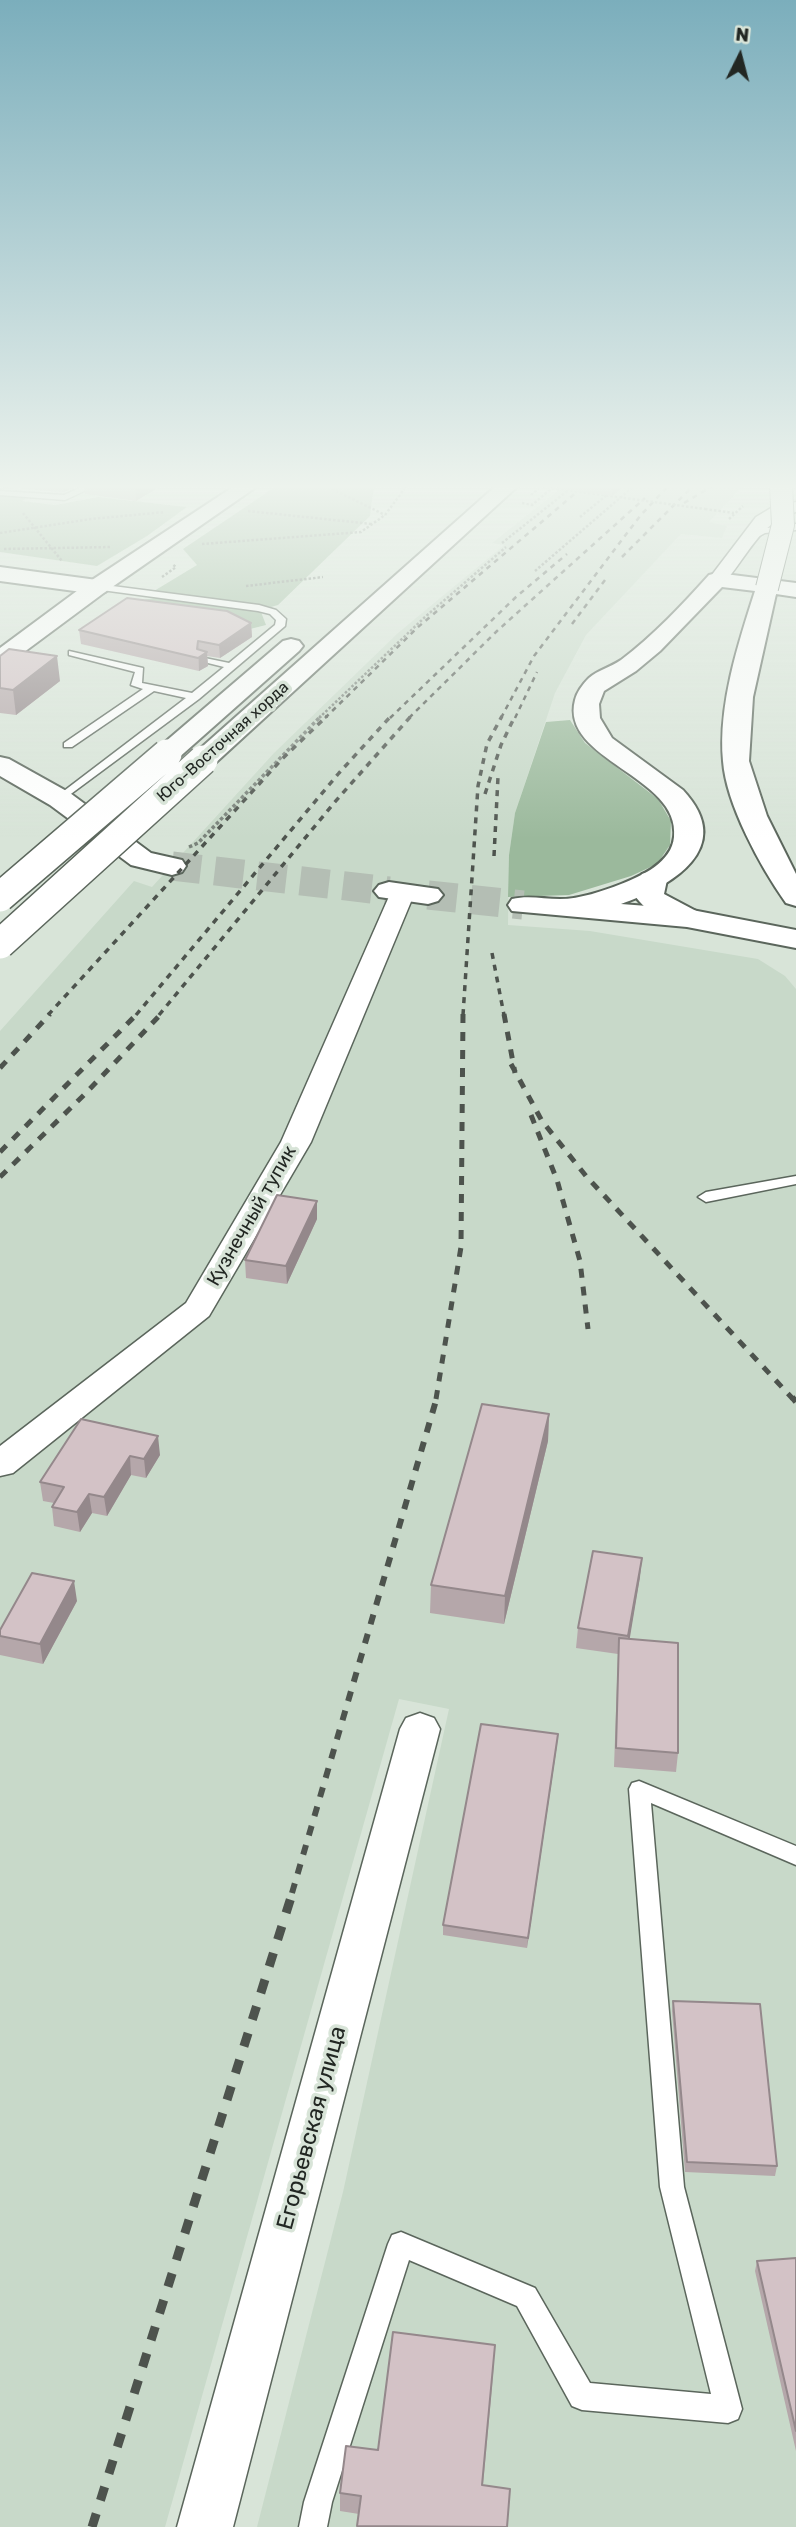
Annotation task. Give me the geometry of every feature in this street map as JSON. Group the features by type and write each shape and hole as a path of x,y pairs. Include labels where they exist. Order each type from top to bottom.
{"main road":[{"path":"0,659 76,603"},
{"name":"Юго-Восточная хорда","path":"0,944 378,603"},
{"path":"563,908 591,904 652,880 677,864 690,846 690,822 677,800 603,743 588,720 586,705 591,690 600,681 627,666 697,603"},
{"path":"692,608 700,603"},
{"path":"762,603 749,657 739,718 736,762 753,821 777,868 796,897"},
{"name":"Юго-Восточная хорда","path":"0,897 303,635"},
{"path":"0,765 60,799 157,863"},
{"path":"652,880 648,892 652,900 687,918"},
{"path":"523,905 687,918 796,940"}],"street":[{"name":"Кузнечный тупик","path":"0,1464 198,1309 296,1142 407,893"},
{"name":"Егорьевская улица","path":"205,2527 420,1729"}],"lane":[{"path":"60,799 195,696 280,626 281,619 273,612 209,603"},
{"path":"72,653 140,670 136,685 195,696"},
{"path":"203,659 231,666"},
{"path":"68,745 152,688"},
{"path":"706,1197 796,1180"},
{"path":"313,2527 322,2490 401,2244 526,2297 582,2396 728,2409 672,2187 639,1790 796,1856"}],"path":[{"path":"157,863 198,843 279,755 404,634 440,603"}],"shaded area":[{"path":"434,603 616,603 586,635 555,693 515,813 509,855 508,925 590,931 758,959 785,976 796,989 796,2527 257,2527 343,2192 449,1709 399,1699 165,2527 0,2527 0,1031 134,881 152,887 274,753 398,633"}],"green space":[{"path":"141,603 193,603 261,612 266,625 246,630"},
{"path":"241,603 280,603 271,607"},
{"path":"570,720 585,743 658,799 671,821 670,845 657,864 631,876 569,895 508,897 509,855 515,813 546,722"}],"building":[{"path":"120,603 165,603 227,611 251,623 219,645 198,641 197,649 207,652 198,658 79,630"},
{"path":"9,649 57,656 13,690 0,688 0,656"},
{"path":"277,1195 317,1201 286,1266 245,1260"},
{"path":"482,1404 549,1414 505,1596 431,1585"},
{"path":"81,1419 158,1436 144,1459 130,1456 104,1497 89,1494 77,1512 52,1507 64,1487 40,1482"},
{"path":"593,1551 642,1558 628,1636 578,1628"},
{"path":"32,1573 74,1581 40,1644 0,1636 0,1630"},
{"path":"619,1638 678,1643 678,1753 616,1748"},
{"path":"481,1724 558,1734 528,1938 443,1925"},
{"path":"673,2001 760,2004 777,2166 687,2162"},
{"path":"796,2258 796,2431 757,2261"},
{"path":"393,2332 495,2345 482,2485 510,2489 507,2527 357,2526 361,2496 340,2493 346,2446 378,2450"}],"tunnel":[{"path":"172,866 389,891"},
{"path":"428,895 523,905"}],"railway":[{"path":"325,718 446,603"},
{"path":"390,718 510,603"},
{"path":"411,716 528,603"},
{"path":"501,718 534,656 574,603"},
{"path":"572,624 588,603"},
{"path":"515,718 537,672"},
{"path":"48,1015 282,759 327,716"},
{"path":"136,1015 339,773 391,716"},
{"path":"159,1015 334,803 411,716"},
{"path":"463,1015 478,786 487,744 502,716"},
{"path":"485,794 501,745 515,716"},
{"path":"494,856 498,777"},
{"path":"492,953 504,1015"},
{"path":"0,1068 50,1014"},
{"path":"0,1152 137,1014"},
{"path":"0,1177 85,1094 161,1014"},
{"path":"436,1399 461,1247 463,1014"},
{"path":"504,1014 515,1070"},
{"path":"511,1064 515,1070"},
{"path":"515,1070 542,1121 586,1176 793,1399"},
{"path":"531,1115 557,1180 580,1261 588,1329"},
{"path":"292,1893 437,1397"},
{"path":"792,1397 796,1402"},
{"path":"92,2527 293,1891"}]}
